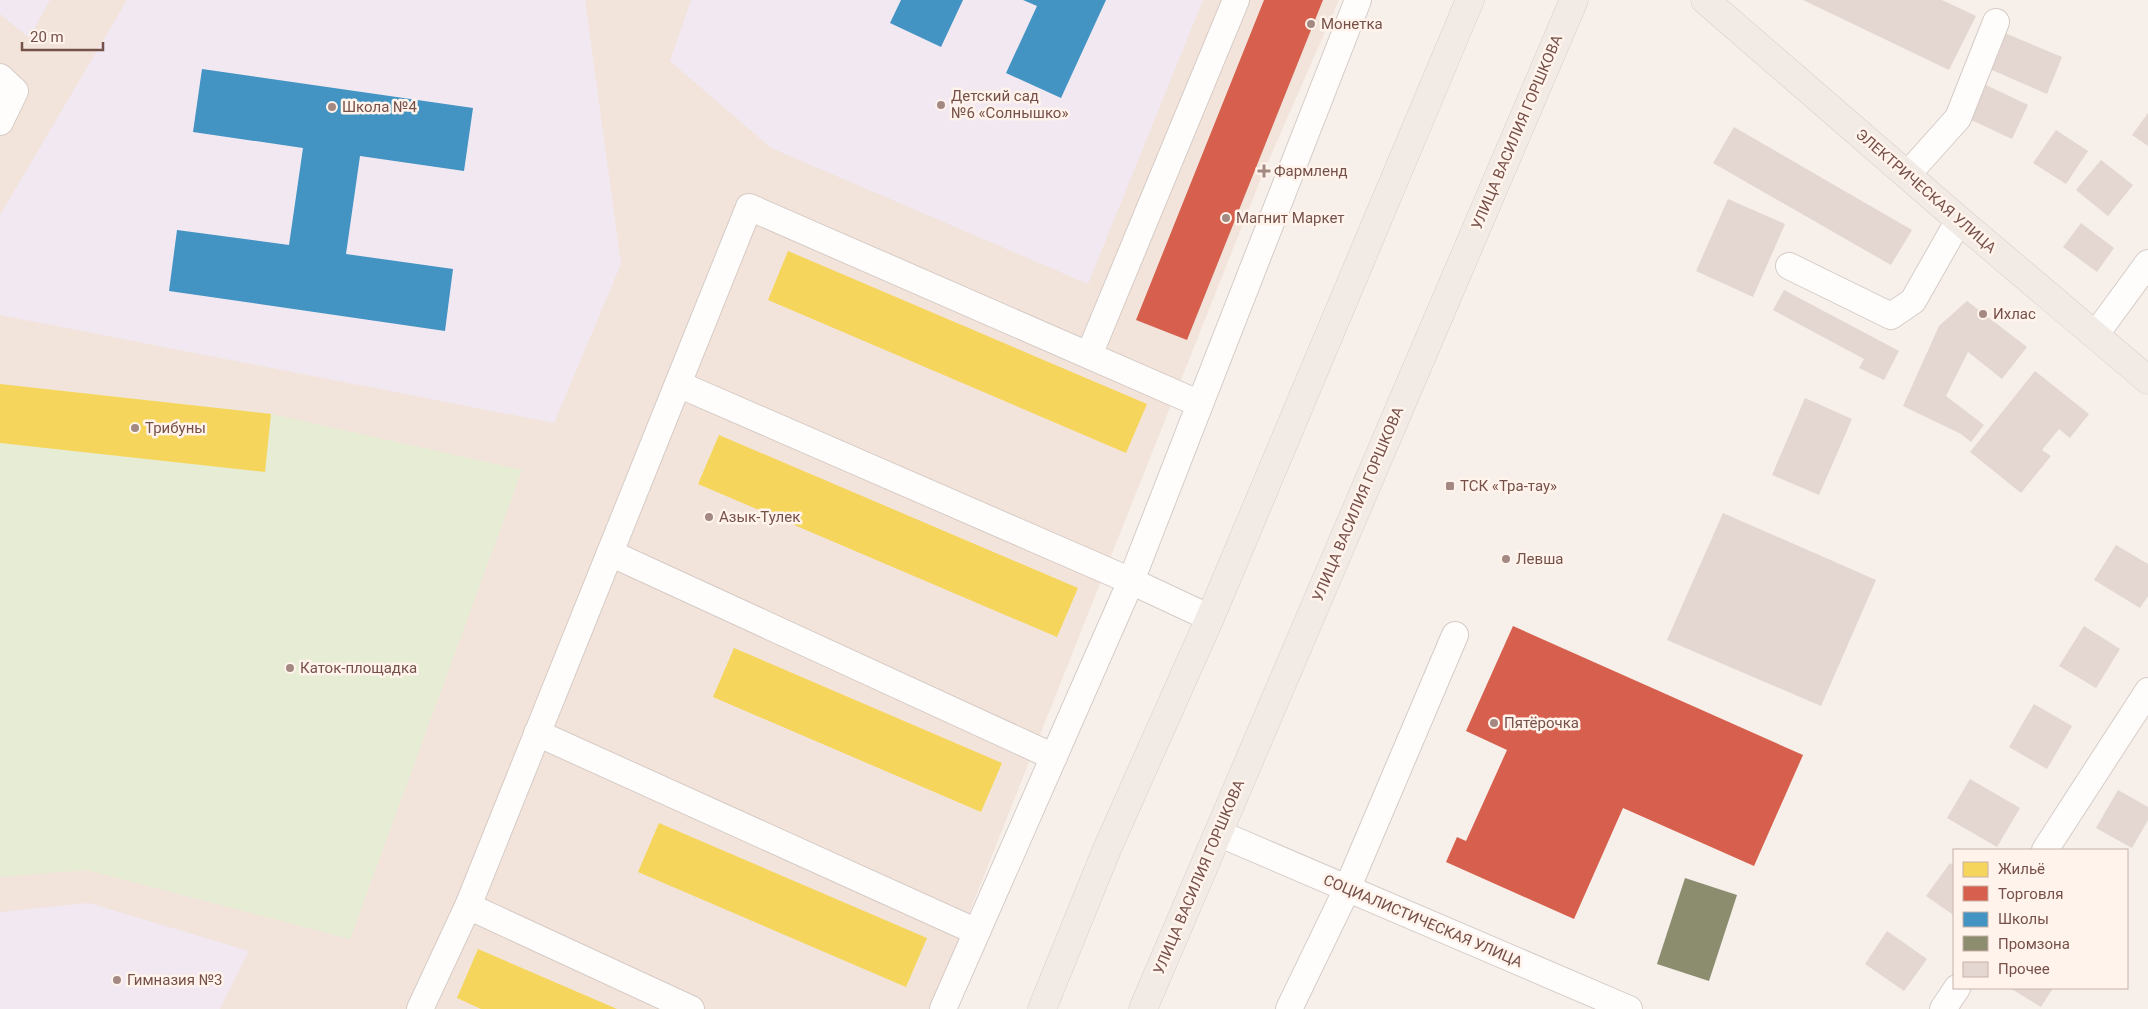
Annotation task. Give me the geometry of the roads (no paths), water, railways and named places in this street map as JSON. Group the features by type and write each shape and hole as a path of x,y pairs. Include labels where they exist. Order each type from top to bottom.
{"main road":[{"name":"УЛИЦА ВАСИЛИЯ ГОРШКОВА","path":"1142,1009 1574,0"},
{"name":"ЭЛЕКТРИЧЕСКАЯ УЛИЦА","path":"1705,0 1959,220 2096,334 2148,380"},
{"path":"1042,1009 1107,849 1210,618 1467,1"}],"street":[{"path":"1090,356 1236,0"},
{"path":"943,1009 1131,581 1358,0"},
{"path":"1907,175 1958,118 1996,22"},
{"path":"0,78 15,92 0,122"},
{"path":"420,1009 468,906 749,207 1200,404"},
{"path":"1788,266 1890,316 1913,302 1959,220"},
{"path":"2096,334 2148,263"},
{"path":"678,384 1131,581 1210,618"},
{"path":"610,553 1054,757"},
{"path":"1290,1009 1347,888 1455,635"},
{"path":"2046,849 2148,691"},
{"path":"538,733 977,932"},
{"name":"СОЦИАЛИСТИЧЕСКАЯ УЛИЦА","path":"1218,833 1629,1009"},
{"path":"468,906 691,1009"},
{"path":"1943,1009 1956,989"}],"place":[{"name":"Монетка","path":"1311,24"},
{"name":"Детский сад №6 «Солнышко»","path":"941,105"},
{"name":"Школа №4","path":"332,107"},
{"name":"Фармленд","path":"1264,171"},
{"name":"Магнит Маркет","path":"1226,218"},
{"name":"Ихлас","path":"1983,314"},
{"name":"Трибуны","path":"135,428"},
{"name":"ТСК «Тра-тау»","path":"1450,486"},
{"name":"Азык-Тулек","path":"709,517"},
{"name":"Левша","path":"1506,559"},
{"name":"Каток-площадка","path":"290,668"},
{"name":"Пятёрочка","path":"1494,723"},
{"name":"Гимназия №3","path":"117,980"}]}
